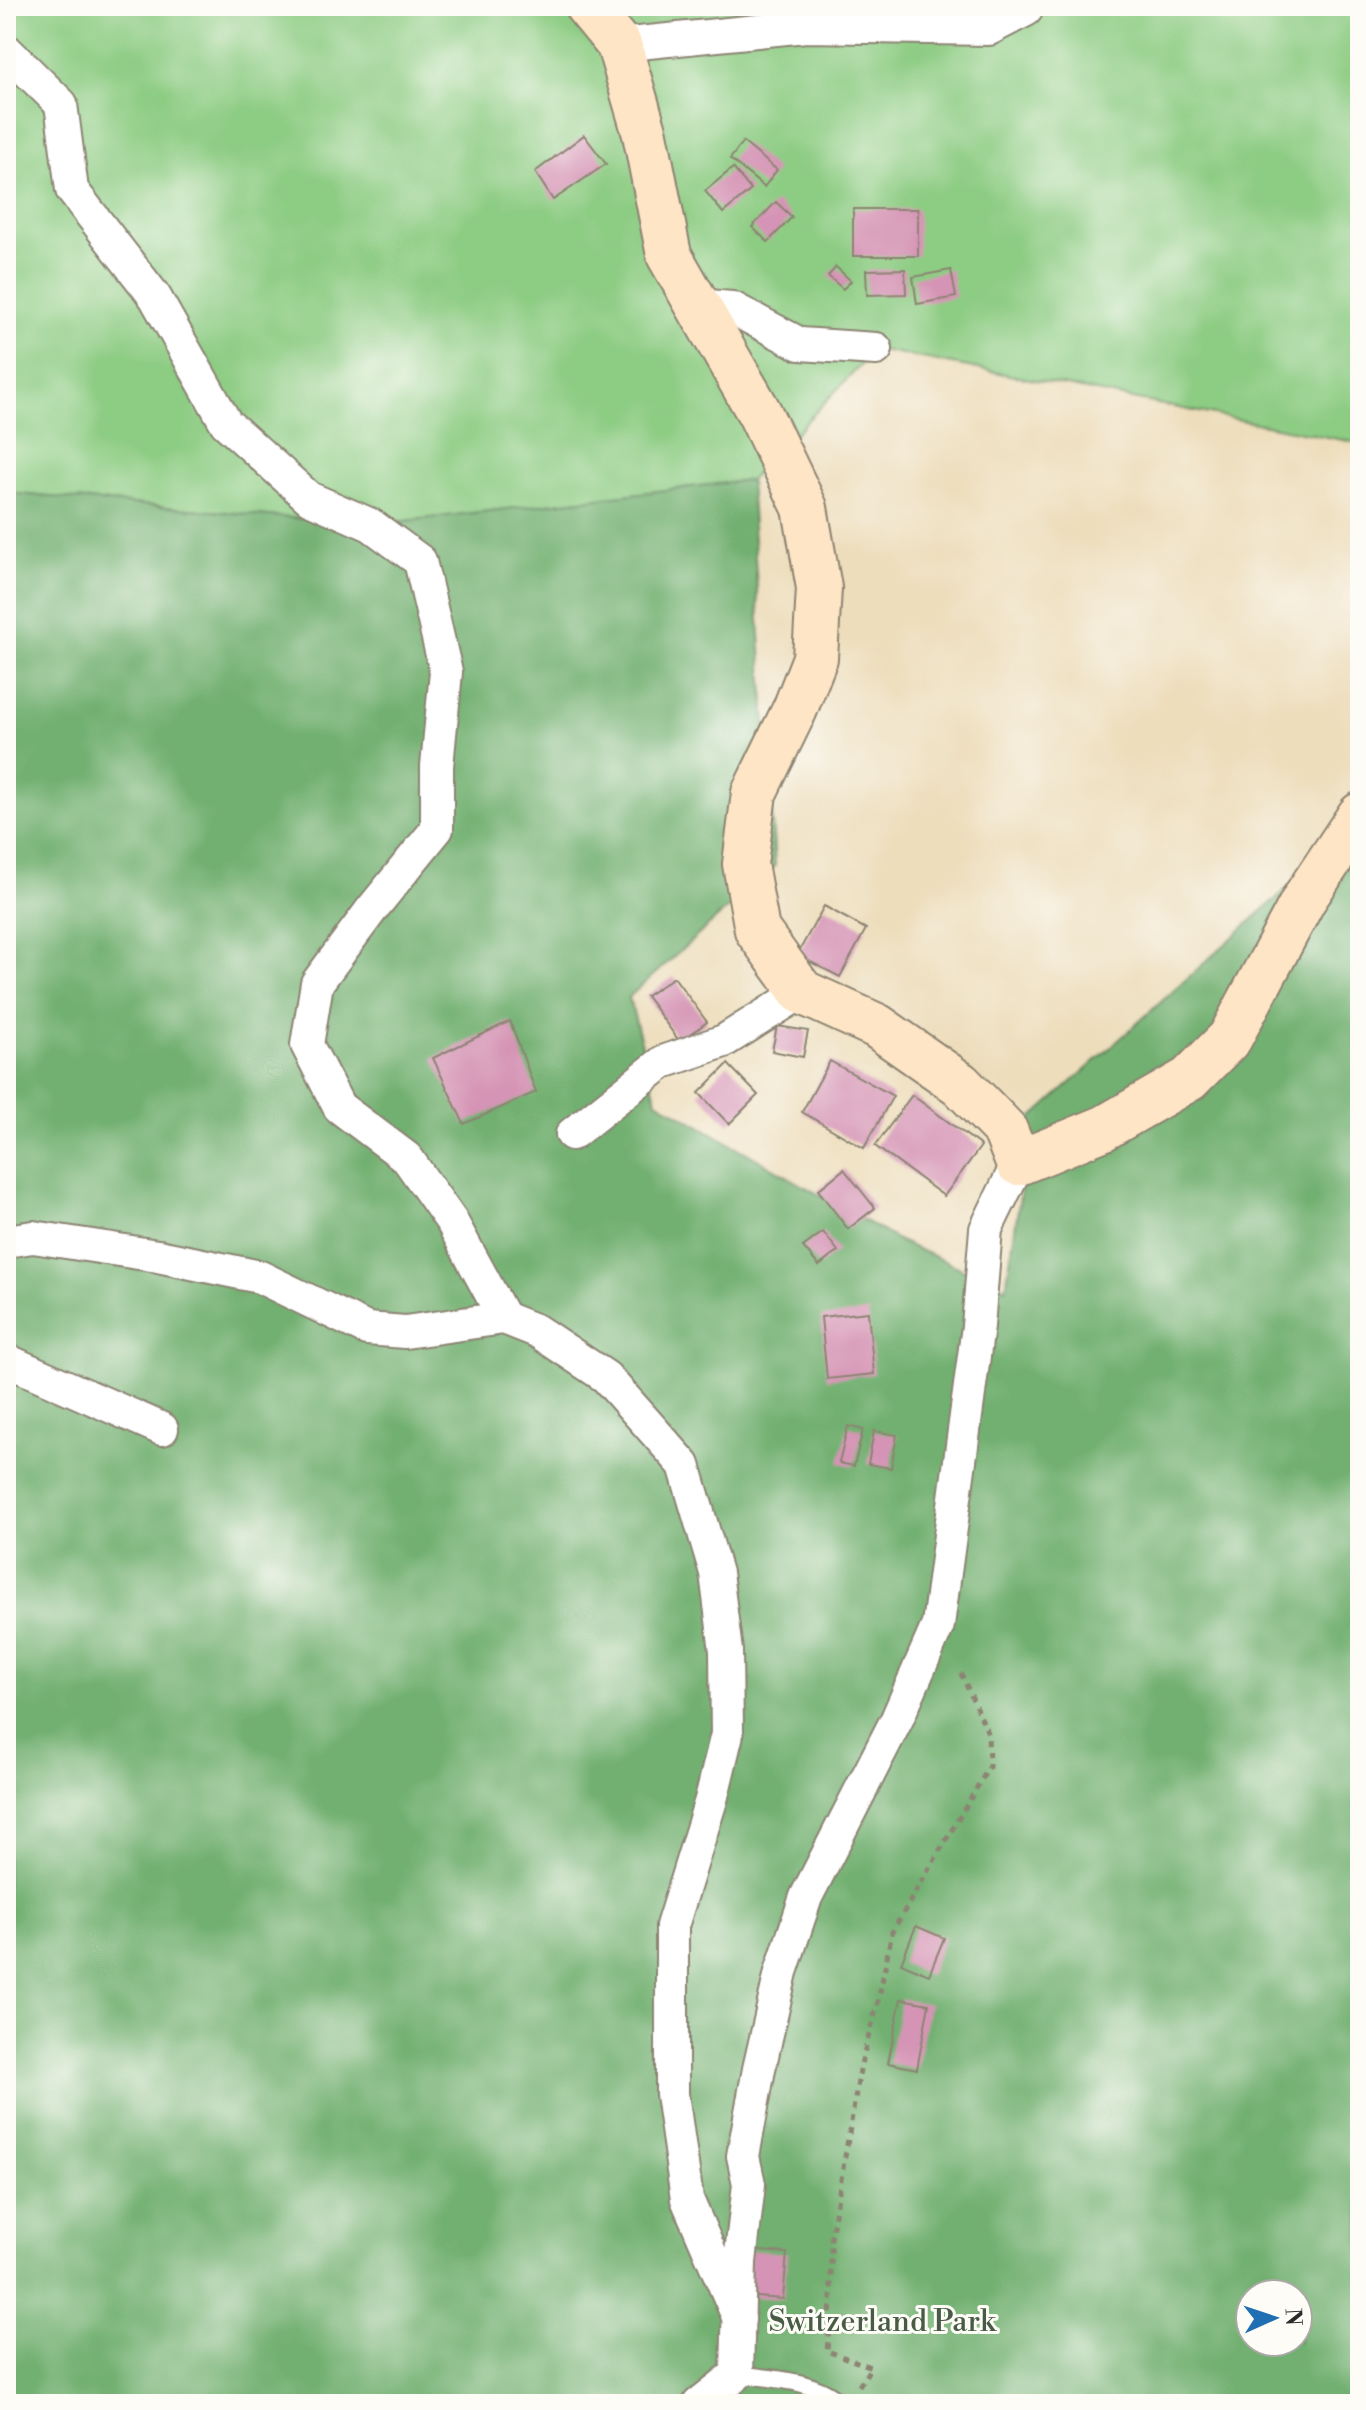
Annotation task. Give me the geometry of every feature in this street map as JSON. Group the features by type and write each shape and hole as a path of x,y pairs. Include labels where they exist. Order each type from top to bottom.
{"street":[{"path":"587,6 619,45 645,134 669,255 760,414 805,508 819,588 815,658 795,709 754,793 745,864 757,930 802,992 877,1026 960,1084 1005,1130 1018,1163"},
{"path":"619,45 806,26 989,29 1026,10 1026,6"},
{"path":"6,50 61,104 72,190 155,297 226,423 309,498 371,525 420,561 446,672 437,766 437,829 317,983 307,1045 339,1107 407,1158 452,1222 504,1318"},
{"path":"696,305 732,308 800,344 876,349"},
{"path":"699,2404 737,2374 740,2262 749,2184 743,2156 781,1972 806,1897 897,1719 938,1625 978,1326 986,1229 1018,1163 1104,1128 1189,1079 1230,1038 1304,899 1360,815"},
{"path":"572,1134 663,1062 724,1041 802,992"},
{"path":"6,1241 33,1237 158,1256 260,1277 367,1329 405,1332 504,1318 537,1331 606,1377 684,1465 716,1573 726,1651 727,1734 711,1800 672,1926 672,2094 687,2199 739,2319"},
{"path":"6,1360 162,1429"}],"lane":[{"path":"737,2374 796,2383 832,2395 841,2404"}],"path":[{"path":"855,2392 871,2367 827,2351 831,2237 861,2064 892,1932 989,1767 988,1733 938,1625"}],"green space":[{"path":"6,6 1360,6 1360,458 1358,443 876,349 750,480 371,525 6,493"},
{"name":"Switzerland Park","path":"750,480 775,866 629,997 657,1101 901,1242 1006,1288 1032,1118 1360,823 1360,2404 6,2404 6,493 371,525"}],"building":[{"path":"584,135 606,164 553,200 535,172"},
{"path":"743,142 777,170 764,187 730,159"},
{"path":"733,168 751,190 723,213 705,191"},
{"path":"776,202 792,217 768,242 752,227"},
{"path":"853,209 918,209 918,256 853,256"},
{"path":"836,267 851,281 843,289 828,276"},
{"path":"905,269 906,294 867,295 866,270"},
{"path":"951,270 956,297 917,304 913,277"},
{"path":"824,906 866,929 840,977 797,955"},
{"path":"674,977 707,1022 680,1042 646,996"},
{"path":"510,1021 536,1092 464,1124 433,1058"},
{"path":"777,1026 808,1031 803,1057 772,1051"},
{"path":"830,1061 893,1096 864,1148 802,1112"},
{"path":"728,1064 758,1095 729,1124 699,1093"},
{"path":"912,1095 981,1146 944,1196 875,1146"},
{"path":"844,1169 875,1208 848,1229 818,1190"},
{"path":"823,1232 838,1251 819,1266 803,1247"},
{"path":"868,1312 874,1374 827,1379 821,1317"},
{"path":"848,1426 863,1430 854,1466 839,1463"},
{"path":"874,1431 897,1435 891,1468 868,1464"},
{"path":"916,1926 944,1938 929,1975 901,1963"},
{"path":"901,1999 929,2004 917,2069 888,2063"},
{"path":"748,2250 787,2253 783,2299 745,2296"}]}
